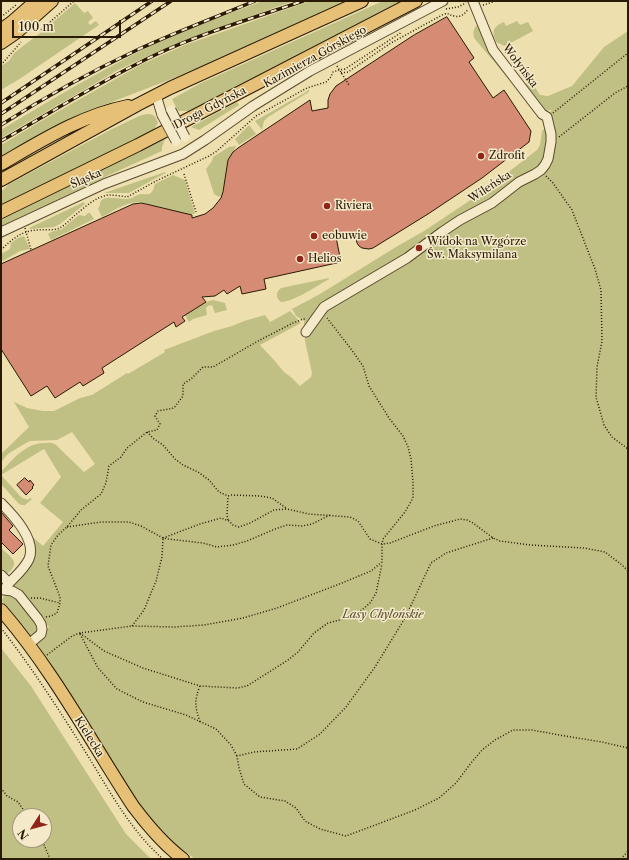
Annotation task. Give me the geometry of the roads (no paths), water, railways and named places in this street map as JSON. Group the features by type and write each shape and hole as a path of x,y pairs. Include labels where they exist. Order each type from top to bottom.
{"main road":[{"path":"1,30 36,1"},
{"path":"1,43 17,32 52,1"},
{"path":"1,180 156,95 362,1"},
{"name":"Droga Gdyńska","path":"1,212 138,145 416,1"},
{"path":"1,164 76,123 112,109 137,105"},
{"name":"Kielecka","path":"1,610 29,644 58,687 133,806 158,837 183,859"}],"street":[{"name":"Kazimierza Górskiego","path":"183,154 253,106 310,71 443,1"},
{"name":"Wołyńska","path":"474,3 493,50 542,114 547,118 551,134 551,142 548,159 541,170"},
{"path":"156,95 171,110 191,149"},
{"path":"156,95 162,115 183,154"},
{"name":"Śląska","path":"1,232 104,184 183,154"},
{"name":"Wileńska","path":"306,332 324,306 407,258 460,220 492,203 519,182 541,170"},
{"path":"1,503 24,529 31,551 29,560 5,588"},
{"path":"1,575 5,588 18,595 41,624 41,634 29,644"}],"railway":[{"path":"1,103 152,1"},
{"path":"1,114 171,1"},
{"path":"1,125 68,85 119,58 166,37 255,1"},
{"path":"1,141 96,86 155,55 209,33 303,1"}],"place":[{"name":"Zdrofit","path":"481,156"},
{"name":"Riviera","path":"327,206"},
{"name":"eobuwie","path":"314,236"},
{"name":"Widok na Wzgórze Św. Maksymilana","path":"419,248"},
{"name":"Helios","path":"300,259"}],"park label":[{"name":"Lasy Chylońskie","path":"383,615"}]}
